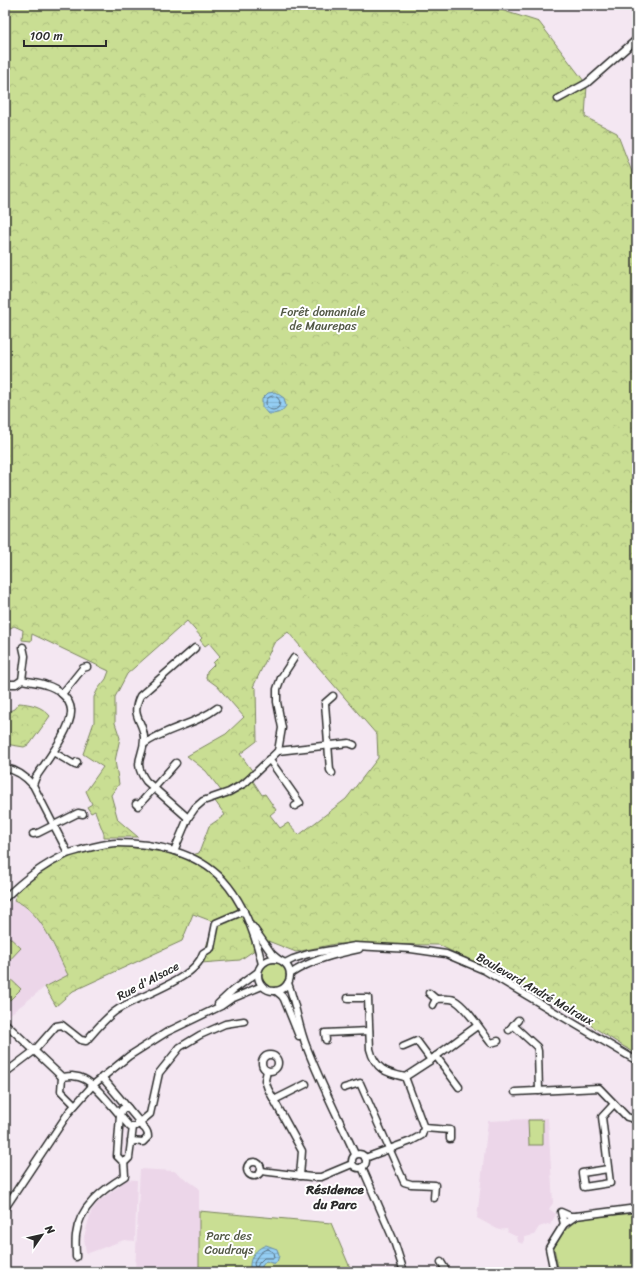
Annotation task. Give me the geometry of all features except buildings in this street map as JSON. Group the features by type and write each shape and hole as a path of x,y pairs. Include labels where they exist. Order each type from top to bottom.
{"street":[{"path":"558,99 587,83 637,38"},
{"path":"22,680 25,656 23,647"},
{"path":"188,818 146,781 141,774 138,761 144,744 143,729 137,719 136,711 140,696 195,648"},
{"path":"278,751 282,728 277,702 277,689 281,678 294,658"},
{"path":"62,694 84,668 87,667"},
{"path":"10,684 16,684 22,680 46,685 62,694 69,703 71,710 69,722 64,733 36,777 33,785"},
{"path":"332,773 330,770 327,745 325,703 333,696"},
{"path":"144,744 155,736 206,717 217,708"},
{"path":"143,729 155,736"},
{"path":"174,851 188,818 195,808 203,801 229,792 245,782 278,751 349,743 354,745"},
{"path":"53,752 75,765 77,762"},
{"path":"269,759 300,803 295,806"},
{"path":"136,804 138,806 176,763"},
{"path":"5,768 11,769 24,776 33,785 68,853"},
{"path":"33,834 38,833 78,813 83,814"},
{"path":"5,898 17,886 38,870 68,853 116,843 147,845 174,851 205,865 222,879 234,893 249,921 272,954 285,963 290,974 288,983 283,989 276,991 268,990 262,986 259,982 258,972"},
{"name":"Rue d'Alsace","path":"34,1052 56,1026 62,1025 81,1040 86,1041 116,1010 182,977 202,959 203,953 211,948 216,923 244,911"},
{"path":"249,921 262,964"},
{"name":"Boulevard André Malraux","path":"285,963 293,958 308,954 355,946 369,948 411,949 446,954 484,970 510,984 637,1061"},
{"name":"Boulevard André Malraux","path":"290,974 310,963 329,956 369,948"},
{"path":"211,1010 233,990 258,972 262,964 269,960 278,959"},
{"path":"288,983 295,1001 297,1016 306,1047 355,1154"},
{"path":"5,1208 75,1105 102,1077 147,1044 167,1032 231,999 262,986"},
{"path":"276,991 284,999 300,1039 306,1047"},
{"path":"429,993 434,1002 446,998 461,1005 477,1026 489,1046 498,1041"},
{"path":"348,998 368,998 370,1049 375,1063 382,1069 405,1077 434,1058 477,1026"},
{"path":"518,1020 511,1027 537,1047 539,1091"},
{"path":"62,1077 72,1075 84,1079 93,1085 130,1127 150,1114 159,1072 180,1047 200,1035 225,1024 244,1022"},
{"path":"5,1023 62,1077"},
{"path":"326,1040 325,1033 369,1030"},
{"path":"403,1047 417,1040 459,1087"},
{"path":"5,1073 34,1052"},
{"path":"266,1071 265,1080 302,1152 300,1176"},
{"path":"62,1077 61,1092 75,1105"},
{"path":"102,1077 138,1120 135,1125 131,1141 129,1158 124,1161"},
{"path":"344,1088 360,1083 366,1077"},
{"path":"366,1158 411,1141 422,1134 424,1128 405,1077"},
{"path":"360,1083 404,1182 411,1184 436,1185 434,1198"},
{"path":"274,1100 306,1084"},
{"path":"515,1092 598,1088 627,1117 637,1120"},
{"path":"608,1169 582,1173 584,1187 610,1183 602,1118 614,1104"},
{"path":"124,1161 119,1159 117,1156 120,1116 122,1109 128,1108"},
{"path":"131,1141 143,1142 148,1137 146,1129 135,1125"},
{"path":"424,1128 450,1130 450,1139"},
{"path":"355,1154 361,1154 366,1158"},
{"path":"352,1164 351,1160 355,1154"},
{"path":"352,1164 357,1168 362,1167 366,1162 366,1158"},
{"path":"76,1257 76,1235 78,1224 83,1212 97,1195 125,1176 124,1161"},
{"path":"261,1171 321,1177 352,1164"},
{"path":"362,1167 394,1240 404,1272"},
{"path":"564,1224 561,1212 570,1216 576,1216 637,1208"},
{"path":"554,1272 550,1248 564,1224 576,1216"},
{"path":"441,1262 447,1272"}],"shaded area":[{"path":"14,900 20,902 39,919 68,975 45,987 5,1018 5,910"},
{"path":"548,1118 553,1203 549,1209 556,1214 550,1225 548,1224 539,1227 534,1235 525,1237 523,1244 518,1242 517,1236 507,1232 508,1230 499,1230 477,1218 488,1121"},
{"path":"140,1169 174,1171 199,1188 199,1272 135,1272"},
{"path":"121,1179 137,1180 135,1241 124,1240 86,1254 84,1237 91,1212 98,1202 121,1185"}],"green space":[{"name":"Forêt domaniale de Maurepas","path":"5,5 485,5 539,22 587,85 585,117 617,133 637,185 637,1055 559,1005 439,945 335,944 296,952 268,941 240,960 201,963 214,922 193,914 182,941 73,991 56,1006 45,987 68,975 53,943 40,922 24,905 14,900 20,886 69,856 115,845 189,856 199,853 209,826 225,815 215,801 226,797 253,781 262,795 265,794 276,810 270,815 280,828 288,823 299,835 346,799 378,758 377,735 288,632 274,643 253,687 256,688 257,741 240,754 253,772 222,792 206,771 187,756 226,734 244,717 217,686 206,678 207,672 220,656 209,643 205,646 200,640 202,638 187,621 127,674 115,697 115,723 120,738 115,761 119,784 111,795 118,820 138,837 104,837 95,811 91,813 87,807 92,804 86,791 103,767 83,754 94,722 94,697 106,679 109,671 32,634 31,641 22,640 23,630 14,626 5,631"},
{"path":"19,703 36,706 50,716 30,744 24,747 5,744 5,713 14,709"},
{"path":"8,936 21,948 5,965 5,939"},
{"path":"274,963 283,966 286,975 283,984 274,987 265,984 262,975 265,966"},
{"path":"5,974 21,989 5,1005"},
{"path":"528,1120 543,1120 543,1145 529,1145"},
{"name":"Parc des Coudrays","path":"199,1211 331,1223 353,1272 199,1272"},
{"path":"634,1213 637,1216 637,1272 559,1272 554,1248 564,1231 578,1219"}],"water":[{"path":"275,392 284,398 286,406 278,413 268,414 262,407 262,399 268,393"},
{"path":"266,1245 277,1249 279,1256 277,1262 274,1264 266,1261 262,1266 262,1272 251,1272 251,1259 258,1249"}],"district":[{"name":"Résidence du Parc","path":"335,1196"}]}
